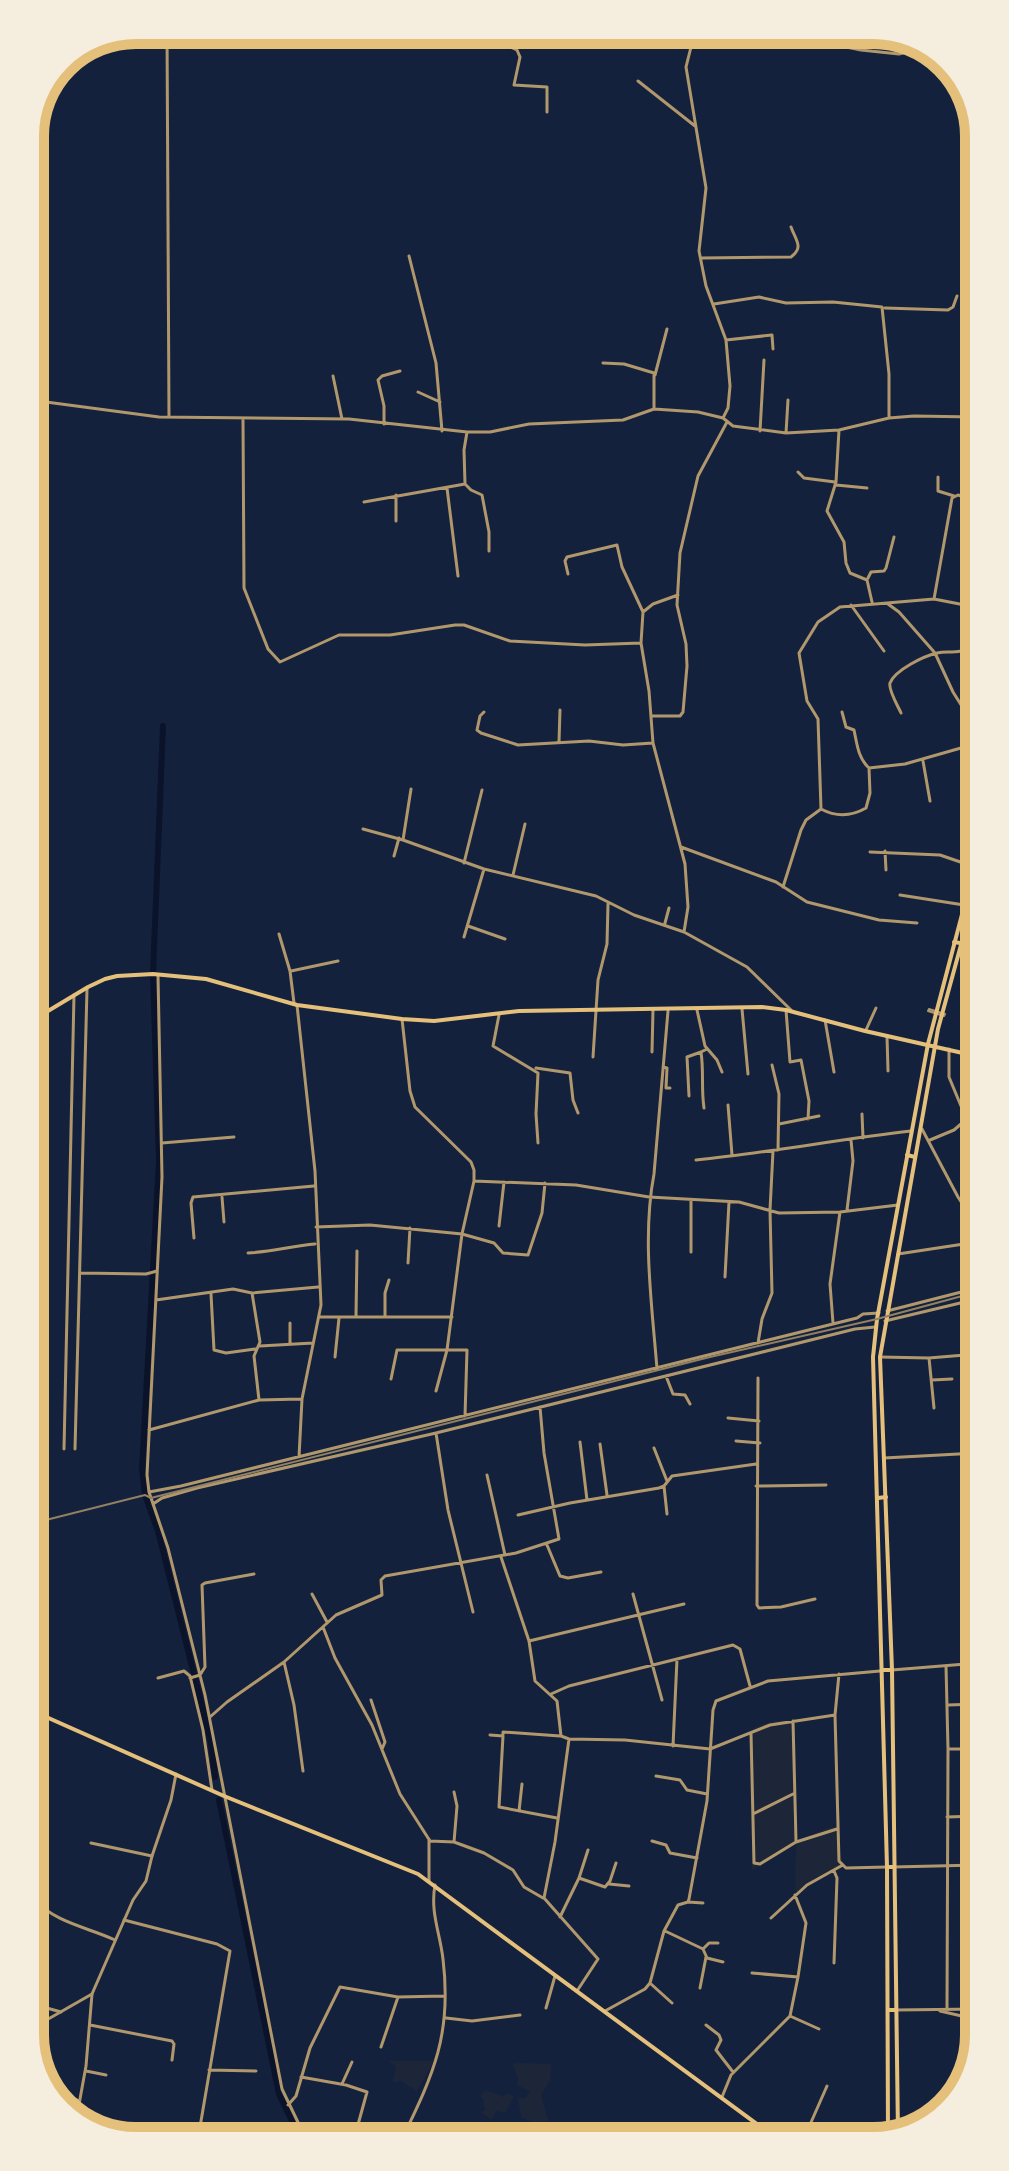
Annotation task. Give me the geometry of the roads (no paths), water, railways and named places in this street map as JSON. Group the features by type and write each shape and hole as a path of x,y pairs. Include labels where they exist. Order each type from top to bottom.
{"main road":[{"path":"890,1867 892,1670 880,1357 934,1045 965,901"},
{"path":"897,2123 873,1357 928,1044 965,920"},
{"path":"44,1013 88,987 117,976 158,975 206,979 296,1004 434,1021 500,1013 786,1010 965,1053"},
{"path":"907,1155 915,1157"},
{"path":"878,1498 886,1497"},
{"path":"883,1670 892,1670"},
{"path":"44,1716 224,1796 418,1874 761,2127"},
{"path":"888,2125 892,2010"}],"street":[{"path":"167,44 169,417"},
{"path":"505,44 520,53 514,85 547,87 547,112"},
{"path":"516,49 518,44"},
{"path":"652,716 680,716 683,712 686,644 678,595 680,553 698,476 725,420 730,386 726,340 706,286 700,258 699,241 706,188 686,67 691,44"},
{"path":"831,44 899,54 909,51"},
{"path":"638,81 695,126"},
{"path":"700,258 791,257 799,246 791,227"},
{"path":"409,256 436,363 442,431"},
{"path":"714,304 759,297 786,303 948,310 952,309 957,296"},
{"path":"884,308 890,385 889,418"},
{"path":"654,409 655,375 667,329"},
{"path":"726,340 772,335 773,349"},
{"path":"760,431 764,360"},
{"path":"603,363 624,364 655,375"},
{"path":"384,424 384,406 378,380 400,371"},
{"path":"333,376 342,419"},
{"path":"418,392 441,402"},
{"path":"786,433 788,400"},
{"path":"44,402 136,415 342,419 467,432 490,432 541,423 623,420 654,409 698,412 725,420 733,426 786,433 839,430 889,418 965,417"},
{"path":"243,417 244,588 268,649 280,662 339,635 390,635 455,625 464,625 510,641 585,645 641,643"},
{"path":"839,430 836,484 827,514 844,542 850,573 867,580"},
{"path":"467,432 465,484 482,495 489,551"},
{"path":"798,472 804,478 867,488"},
{"path":"938,477 938,491 965,497"},
{"path":"364,502 465,484"},
{"path":"447,488 458,576"},
{"path":"396,495 396,521"},
{"path":"934,599 954,496"},
{"path":"872,603 867,580 871,572 886,568 894,537"},
{"path":"568,574 567,557 617,545 622,567 643,612 641,643 653,743 681,847 687,882 688,907 684,932"},
{"path":"643,612 653,604 678,595"},
{"path":"821,809 818,719 807,701 799,653 825,616 840,607 872,603 934,599 965,605"},
{"path":"888,604 899,612 935,653 953,692 965,708"},
{"path":"851,605 884,651"},
{"path":"901,713 890,686 906,666 935,653 956,653 965,649"},
{"path":"559,744 560,710"},
{"path":"484,712 477,726 481,733 518,745 589,741 623,745 653,743"},
{"path":"821,809 846,815 866,808 870,793 869,768 863,763 854,730 846,727 842,712"},
{"path":"869,768 923,760 965,747"},
{"path":"923,760 930,801"},
{"path":"394,856 401,839 411,789"},
{"path":"464,863 482,790"},
{"path":"783,887 801,830 806,820 821,809"},
{"path":"513,876 525,824"},
{"path":"363,829 401,839 484,869 596,896 634,915 684,932 747,967 793,1011"},
{"path":"681,847 783,887 807,902 879,920 917,923"},
{"path":"885,851 886,870"},
{"path":"870,852 940,855 965,863"},
{"path":"464,937 484,869"},
{"path":"900,895 964,905"},
{"path":"593,1057 599,968 607,944 608,904"},
{"path":"665,924 669,908"},
{"path":"468,926 505,939"},
{"path":"279,934 296,1004 315,1186 320,1287 320,1317 302,1399 299,1457"},
{"path":"957,942 965,945"},
{"path":"290,971 338,961"},
{"path":"158,975 161,1143 147,1475 149,1492 168,1548 195,1677 212,1790"},
{"path":"75,1449 88,987"},
{"path":"64,1449 74,995"},
{"path":"865,1031 876,1008"},
{"path":"742,1009 748,1074"},
{"path":"652,1052 653,1010"},
{"path":"697,1010 707,1049 722,1072"},
{"path":"786,1010 790,1062 801,1060 809,1101 808,1119"},
{"path":"657,1369 649,1263 649,1197 654,1174 668,1011"},
{"path":"500,1013 493,1046 516,1058 522,1065 570,1073 578,1113"},
{"path":"402,1019 410,1091 415,1107 471,1162 474,1170 447,1350 436,1391"},
{"path":"825,1020 834,1072"},
{"path":"887,1036 888,1071"},
{"path":"644,1046 652,1045"},
{"path":"949,1048 949,1077 961,1106"},
{"path":"689,1096 687,1057 707,1049"},
{"path":"701,1052 703,1068 700,1081 704,1108"},
{"path":"758,1343 762,1319 772,1293 770,1210 779,1094 772,1065"},
{"path":"663,1067 667,1068 666,1088 670,1088"},
{"path":"533,1068 538,1074 538,1143"},
{"path":"728,1105 732,1155"},
{"path":"862,1114 863,1138"},
{"path":"779,1124 819,1116"},
{"path":"929,1141 954,1130 965,1121"},
{"path":"921,1128 965,1208"},
{"path":"696,1160 911,1131"},
{"path":"161,1143 234,1137"},
{"path":"847,1210 853,1161 851,1140"},
{"path":"474,1181 576,1185 649,1197 729,1202 779,1213 840,1212 898,1205"},
{"path":"499,1226 504,1181"},
{"path":"316,1227 349,1224 462,1234 494,1243 503,1253 530,1253 542,1213 545,1183"},
{"path":"194,1238 191,1198 315,1186"},
{"path":"222,1196 224,1222"},
{"path":"691,1200 691,1252"},
{"path":"725,1277 729,1202"},
{"path":"833,1324 830,1284 840,1212"},
{"path":"408,1263 410,1228"},
{"path":"248,1253 316,1244"},
{"path":"898,1254 965,1244"},
{"path":"356,1317 357,1251"},
{"path":"68,1269 146,1274 157,1271"},
{"path":"385,1316 385,1293 389,1280"},
{"path":"156,1300 233,1289 252,1293 320,1287"},
{"path":"887,1311 965,1291"},
{"path":"252,1293 260,1346"},
{"path":"211,1294 214,1350 226,1353 260,1346 314,1343"},
{"path":"885,1321 965,1302"},
{"path":"149,1492 657,1369 863,1314 879,1313"},
{"path":"320,1317 452,1317"},
{"path":"335,1357 339,1318"},
{"path":"290,1323 290,1344"},
{"path":"153,1504 162,1498 197,1488 436,1433 855,1329 877,1327"},
{"path":"255,1349 259,1400"},
{"path":"391,1379 397,1350 467,1350 465,1416"},
{"path":"880,1357 965,1355"},
{"path":"929,1358 934,1408"},
{"path":"666,1376 673,1394 685,1395 690,1404"},
{"path":"758,1378 758,1608 781,1607 815,1599"},
{"path":"931,1380 952,1379"},
{"path":"149,1430 259,1400 302,1399"},
{"path":"210,1717 284,1662 339,1614 382,1595 381,1580 385,1576 503,1555 547,1545 559,1539 552,1508 540,1407"},
{"path":"728,1418 759,1421"},
{"path":"436,1433 446,1498 473,1612"},
{"path":"736,1441 760,1443"},
{"path":"580,1442 587,1500"},
{"path":"600,1444 607,1497"},
{"path":"654,1448 667,1481"},
{"path":"884,1458 965,1454"},
{"path":"667,1514 664,1486 672,1476 756,1464"},
{"path":"487,1475 503,1555 529,1641 535,1681 551,1694 559,1707 561,1736"},
{"path":"756,1486 826,1485"},
{"path":"518,1515 664,1486"},
{"path":"547,1545 560,1576 568,1578 601,1572"},
{"path":"195,1677 205,1667 202,1585 254,1574"},
{"path":"312,1594 328,1622"},
{"path":"633,1594 662,1700"},
{"path":"529,1641 684,1604"},
{"path":"323,1626 335,1658 372,1725 400,1794 429,1839 433,1842 454,1842 484,1853 513,1870 524,1887 544,1898 606,1965"},
{"path":"551,1694 569,1686 736,1646 743,1655 750,1686"},
{"path":"673,1746 677,1659"},
{"path":"284,1662 294,1705 303,1771"},
{"path":"892,1670 965,1664"},
{"path":"946,1666 947,2009"},
{"path":"688,1902 707,1794 716,1701 750,1686 790,1678 883,1670"},
{"path":"158,1678 184,1671 195,1677 210,1717 276,2064 298,2127"},
{"path":"839,1674 835,1715 837,1829 841,1866"},
{"path":"371,1700 385,1742 381,1750"},
{"path":"948,1705 965,1704"},
{"path":"490,1735 503,1735 503,1732 710,1749 793,1721 835,1715"},
{"path":"793,1721 796,1842"},
{"path":"751,1733 754,1863 760,1864 796,1842 837,1829"},
{"path":"503,1735 499,1806 559,1819"},
{"path":"544,1898 559,1819 569,1739"},
{"path":"948,1749 965,1749"},
{"path":"78,2106 86,2071 92,1994 124,1920 146,1881 176,1774"},
{"path":"656,1776 680,1780 687,1790 707,1794"},
{"path":"519,1811 522,1784"},
{"path":"454,1792 457,1806 454,1842"},
{"path":"753,1814 795,1794"},
{"path":"947,1817 965,1816"},
{"path":"429,1839 429,1881"},
{"path":"652,1841 666,1845 670,1853 698,1858"},
{"path":"91,1843 152,1856"},
{"path":"560,1918 588,1850"},
{"path":"579,1878 603,1888 609,1884 616,1863"},
{"path":"771,1918 795,1895 841,1866 965,1865"},
{"path":"834,1871 837,1878 834,1963"},
{"path":"609,1884 629,1886"},
{"path":"407,2127 436,2063 446,2018 443,1956 432,1905 435,1885"},
{"path":"721,2098 733,2072 790,2016 806,1923 795,1895"},
{"path":"605,2011 645,1989 650,1983 664,1931 678,1905 703,1903"},
{"path":"44,1908 57,1919 81,1925 115,1940"},
{"path":"124,1920 217,1944 230,1951 200,2127"},
{"path":"664,1931 703,1949 706,1957 700,1988"},
{"path":"703,1949 709,1943 718,1943"},
{"path":"706,1957 723,1962"},
{"path":"577,1992 598,1959"},
{"path":"752,1973 798,1977"},
{"path":"546,2008 555,1976"},
{"path":"650,1983 672,2003"},
{"path":"288,2105 296,2096 310,2048 340,1987 398,1997 444,1996"},
{"path":"44,2022 92,1994"},
{"path":"381,2047 398,1997"},
{"path":"44,2007 61,2012"},
{"path":"892,2010 965,2009"},
{"path":"935,2010 965,2017"},
{"path":"446,2018 472,2021 520,2015"},
{"path":"790,2016 819,2029"},
{"path":"90,2025 172,2041 172,2060"},
{"path":"706,2025 719,2035 721,2040 716,2050 733,2072"},
{"path":"342,2084 352,2062"},
{"path":"209,2070 256,2071"},
{"path":"86,2071 106,2075"},
{"path":"301,2077 367,2092 357,2127"},
{"path":"809,2127 827,2086"},
{"path":"69,2097 79,2101"}],"waterway":[{"path":"163,726 153,974 159,1160 142,1469 145,1495 158,1531 211,1742 215,1777"},
{"path":"219,1800 279,2094 295,2127"}],"railway":[{"path":"44,1520 145,1495 151,1498 965,1295"}]}
